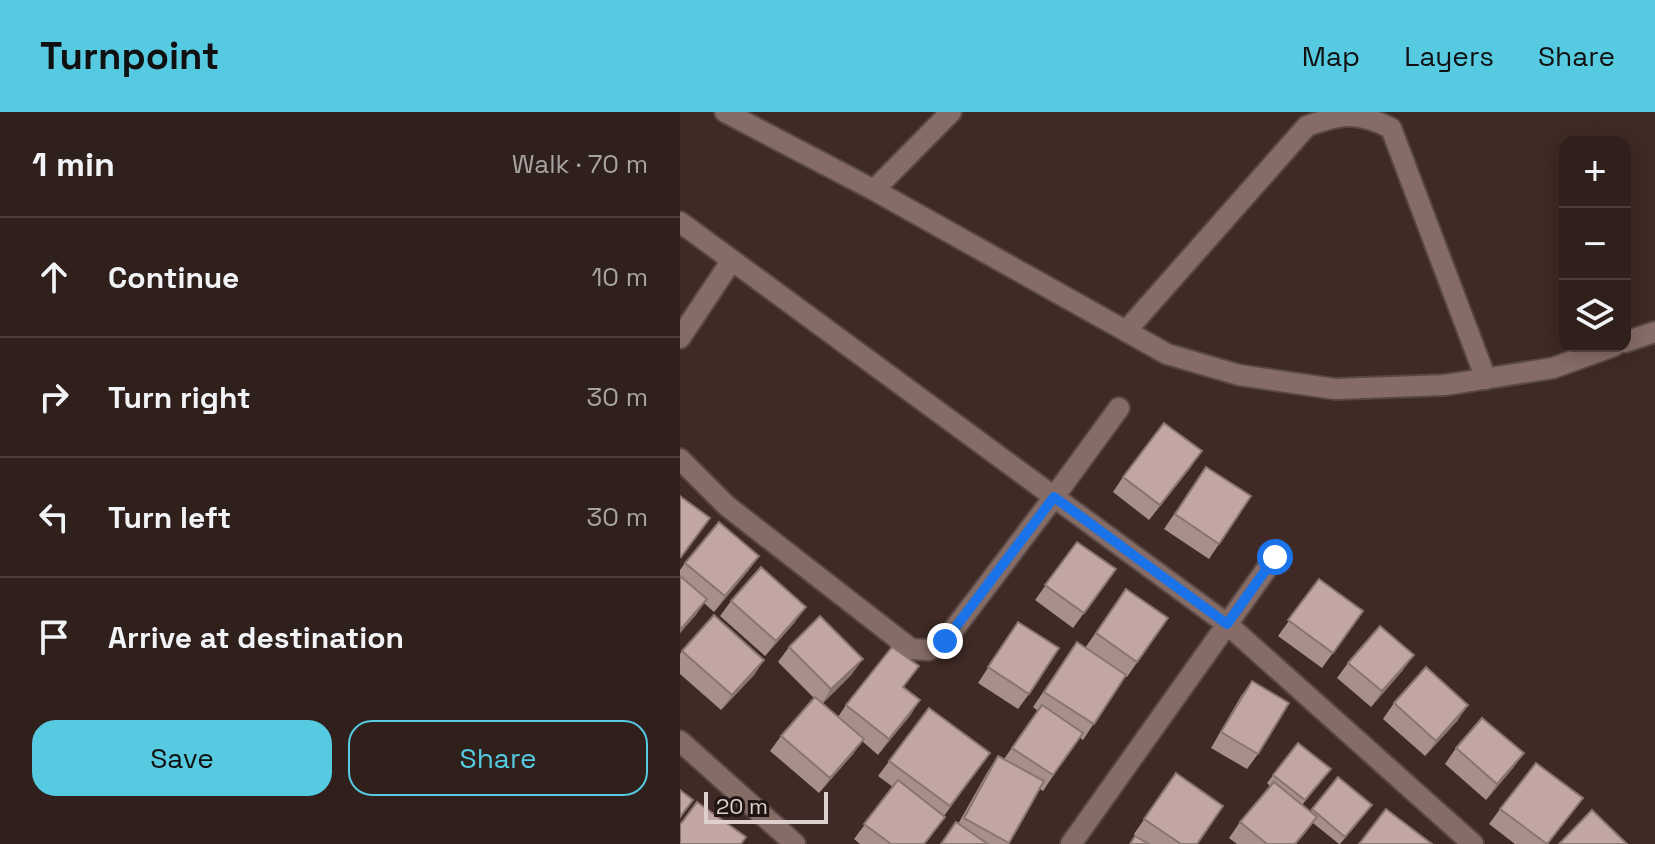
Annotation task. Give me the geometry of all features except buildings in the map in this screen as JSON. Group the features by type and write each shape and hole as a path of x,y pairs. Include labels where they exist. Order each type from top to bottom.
{"street":[{"path":"725,112 874,190 1167,354 1239,375 1335,389 1445,385 1553,368 1597,352"},
{"path":"874,190 951,112"},
{"path":"1126,331 1307,126 1346,112 1371,114 1391,128 1486,379"},
{"path":"680,222 1227,624 1473,844"},
{"path":"680,338 732,260"},
{"path":"1631,340 1655,332"},
{"path":"680,459 727,506 911,649 929,650 945,641 1119,408"},
{"path":"1071,844 1275,557"},
{"path":"680,741 795,844"}],"route":[{"path":"945,641 1054,497 1227,624 1275,557"}]}
